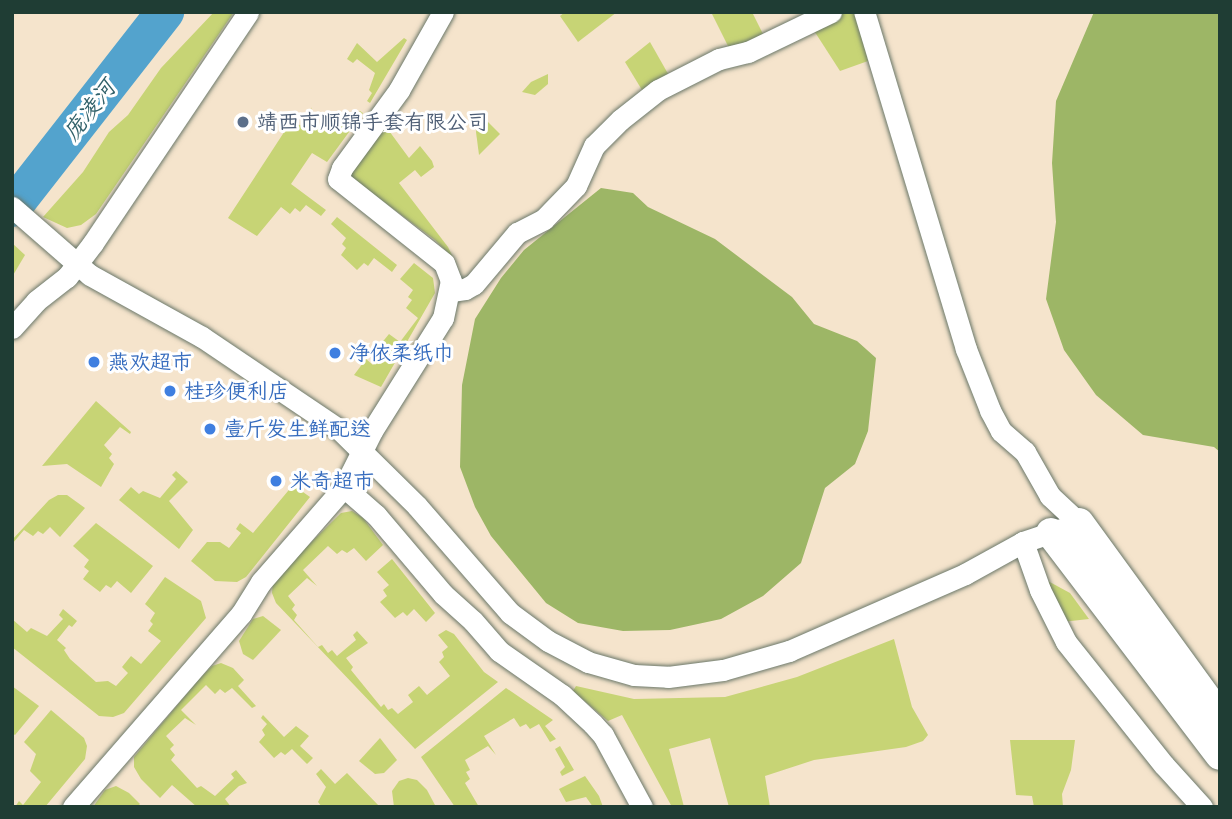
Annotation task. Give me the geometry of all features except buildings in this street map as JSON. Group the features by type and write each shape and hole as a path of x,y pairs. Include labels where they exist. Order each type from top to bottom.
{"street":[{"path":"12,328 36,301 67,277 77,264 247,12"},
{"path":"73,807 241,614 261,582 344,487 382,414 436,331 451,291 449,270 444,263 338,179 342,168 398,90 443,12"},
{"path":"451,291 466,289 474,284 517,233 544,219 576,186 594,146 652,95 710,63 748,52 831,12"},
{"path":"864,12 967,349 990,410 1001,431 1025,452 1050,496 1079,523 1220,718"},
{"path":"12,207 90,275 202,337 276,384 340,430 417,506 510,613 567,652 588,662 635,675 697,675 757,662 789,651 965,574 1023,542 1079,523"},
{"path":"344,487 376,515 425,575 499,651 562,695 593,724 609,745 642,807"},
{"path":"1051,533 1220,755"},
{"path":"1023,542 1040,590 1066,642 1164,765 1202,807"}],"green space":[{"path":"214,12 234,12 96,214 81,225 67,228 43,217 83,172 109,132 128,115 161,68"},
{"path":"565,12 617,12 578,42 560,16"},
{"path":"711,12 752,12 765,38 730,50"},
{"path":"842,12 857,12 868,61 840,71 811,26"},
{"path":"1094,12 1220,12 1220,452 1214,447 1143,435 1096,395 1064,350 1046,299 1056,222 1052,163 1056,101"},
{"path":"404,38 407,40 370,103 367,101 372,93 369,90 375,73 357,59 353,63 347,59 357,43 377,62"},
{"path":"650,42 671,79 645,95 625,62"},
{"path":"548,74 548,84 535,95 522,92 531,82"},
{"path":"312,107 308,119 329,134 336,124 340,127 345,121 350,124 360,111 363,113 327,162 312,153 291,184 326,210 321,216 306,205 300,212 295,208 290,214 281,207 257,236 228,218 292,120 301,126"},
{"path":"478,112 500,134 479,155 476,132"},
{"path":"384,124 409,158 420,146 432,161 434,167 421,177 415,170 399,183 448,247 454,259 435,240 348,175"},
{"path":"601,188 633,193 648,207 715,239 792,297 814,324 857,341 876,358 868,431 855,464 825,488 801,563 763,596 721,619 670,630 623,631 578,623 546,603 491,536 475,507 460,467 462,385 475,319 501,278 524,250"},
{"path":"337,217 397,265 392,272 374,258 368,266 364,263 357,270 341,255 346,248 342,244 346,238 331,224"},
{"path":"12,243 25,255 12,277"},
{"path":"414,263 433,278 435,293 381,387 354,375 366,359 373,365 386,350 380,345 389,334 400,342 418,318 406,308 412,300 408,297 413,290 400,279"},
{"path":"96,401 131,432 130,434 120,427 104,445 112,454 109,458 114,464 101,487 67,464 42,466"},
{"path":"176,471 188,482 169,501 193,530 179,549 119,500 131,487 139,494 143,491 160,498 176,479 172,475"},
{"path":"293,485 310,497 246,577 237,582 215,581 191,561 207,542 220,542 229,548 241,533 236,529 240,523 253,533"},
{"path":"58,495 67,495 85,508 60,537 50,527 43,534 38,531 33,536 24,530 12,544 12,540 49,500"},
{"path":"352,511 363,518 383,545 366,561 354,548 347,553 342,550 337,554 328,546 303,570 317,586 307,578 288,596 295,605 292,609 297,615 294,620 318,647 322,645 328,653 332,650 337,656 356,640 353,635 357,631 368,643 346,658 353,667 351,670 381,707 384,704 388,710 392,708 398,714 413,702 408,695 419,686 427,695 450,676 439,662 444,657 442,652 448,647 438,635 446,630 454,634 484,672 498,682 415,749 276,603 272,593 273,580 341,513"},
{"path":"96,523 153,566 131,593 117,581 111,588 106,585 100,592 83,579 89,571 84,567 89,560 73,546"},
{"path":"392,559 435,613 426,622 414,609 407,616 403,612 395,618 380,602 387,596 383,590 389,585 377,572"},
{"path":"165,577 201,601 206,618 124,713 113,717 99,716 12,647 12,619 27,632 31,628 47,636 63,619 59,615 63,609 77,621 72,627 69,625 57,640 66,648 64,650 70,659 96,682 108,681 116,686 128,673 122,667 131,656 141,664 161,641 148,631 153,624 150,621 155,613 145,604"},
{"path":"1046,580 1070,593 1089,619 1062,622"},
{"path":"263,616 281,630 253,660 243,654 239,641 253,619"},
{"path":"894,639 912,707 928,735 923,741 906,747 814,760 765,776 770,807 729,807 710,738 669,749 684,807 672,807 622,715 608,721 573,691 576,686 634,699 725,697 797,677"},
{"path":"221,663 233,668 244,680 238,686 256,706 252,708 232,688 225,693 220,689 215,694 206,685 181,710 196,725 185,718 166,736 174,745 170,749 175,755 171,760 197,788 201,786 215,796 234,778 231,774 236,770 247,783 239,786 225,799 231,807 197,807 172,785 160,798 141,779 134,767 134,757 200,678 212,666"},
{"path":"12,686 39,706 15,735 12,733"},
{"path":"506,688 553,720 545,726 556,739 550,742 539,724 530,729 526,724 520,727 514,718 484,736 496,755 488,746 465,760 470,770 466,772 470,779 465,783 479,807 455,807 421,757"},
{"path":"51,710 84,738 87,746 85,759 45,807 15,807 19,801 23,805 41,782 30,771 36,754 24,742"},
{"path":"263,715 284,737 296,726 309,736 300,746 313,758 307,764 292,749 285,755 281,752 274,758 259,742 265,735 262,730 267,724 261,718"},
{"path":"380,738 397,760 384,773 375,774 359,761"},
{"path":"1010,740 1075,740 1071,770 1062,794 1063,807 1034,807 1032,796 1016,795"},
{"path":"560,746 574,770 562,776 560,772 565,767 555,749"},
{"path":"321,769 335,784 347,773 380,807 322,807 318,802 326,787 316,774"},
{"path":"585,776 603,807 593,807 586,797 566,802 559,789"},
{"path":"408,778 417,780 427,790 436,807 394,807 392,791 399,781"},
{"path":"116,786 129,793 140,804 137,807 93,807 105,790"}],"waterway":[{"name":"庞凌河","path":"12,208 165,12"}],"place":[{"name":"靖西市顺锦手套有限公司","path":"243,122"},
{"name":"净依柔纸巾","path":"335,353"},
{"name":"燕欢超市","path":"94,362"},
{"name":"桂珍便利店","path":"170,391"},
{"name":"壹斤发生鲜配送","path":"210,429"},
{"name":"米奇超市","path":"276,481"}]}
